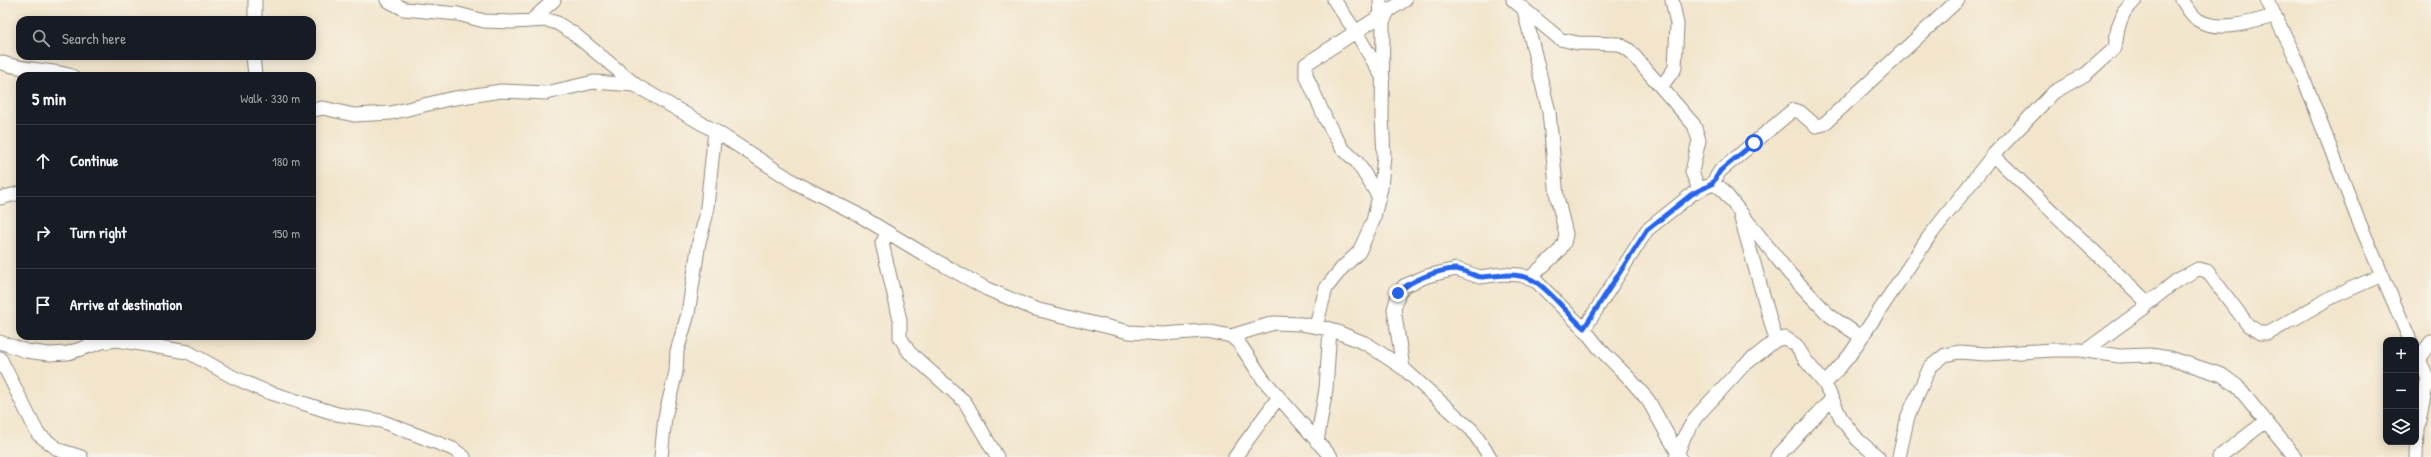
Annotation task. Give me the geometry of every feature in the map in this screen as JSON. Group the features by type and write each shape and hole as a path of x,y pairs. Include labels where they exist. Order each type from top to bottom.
{"street":[{"path":"255,0 255,16"},
{"path":"387,0 404,9 458,14 484,21 513,22 532,20 557,22 573,33 637,86 715,131 794,182 839,204 987,289 1035,309 1129,332 1162,334 1206,331 1231,336 1239,342 1263,379 1278,398 1331,457"},
{"path":"532,20 554,0"},
{"path":"1334,0 1356,32 1383,78"},
{"path":"1316,326 1326,288 1342,268 1359,252 1373,221 1379,197 1384,154 1382,117 1383,22 1385,14 1380,0"},
{"path":"1379,197 1357,162 1340,143 1326,120 1306,75 1306,64 1405,0"},
{"path":"1513,0 1560,39 1577,43 1619,44 1629,50 1694,125 1698,133 1692,172 1699,189"},
{"path":"1661,87 1675,68 1677,24 1672,0"},
{"path":"1584,328 1647,230 1699,189 1712,184 1720,171 1793,110 1800,112 1816,126 1824,124 1958,0"},
{"path":"1825,384 1849,356 1923,244 1993,155 2054,92 2086,74 2115,48 2121,20 2135,0"},
{"path":"2182,0 2196,19 2214,26 2254,22 2274,16"},
{"path":"2266,0 2295,56 2409,337"},
{"path":"1524,10 1549,112 1557,197 1566,234 1564,243 1559,251 1529,279"},
{"path":"253,60 255,72"},
{"path":"0,62 29,68 48,69 58,72"},
{"path":"594,82 610,65"},
{"path":"316,109 323,108 354,115 391,114 449,99 501,91 546,93 594,82 637,86"},
{"path":"661,457 665,417 676,372 677,351 688,314 699,242 706,216 715,131"},
{"path":"1993,155 2145,300 2146,305"},
{"path":"1712,184 1720,188 1790,273 1829,314 1861,337"},
{"path":"0,198 16,194"},
{"path":"1738,209 1776,340"},
{"path":"888,233 882,243 900,320 900,337 909,352 965,402 997,457"},
{"path":"1403,368 1394,309 1398,293 1404,286 1427,276 1456,269 1480,277 1502,274 1521,276 1537,282 1584,328 1648,400 1678,456"},
{"path":"2085,351 2186,275 2198,269 2207,272 2248,325 2260,333 2269,333 2332,297 2382,274"},
{"path":"1231,336 1274,323 1316,326 1330,329 1367,344 1403,368 1472,430 1490,457"},
{"path":"1316,442 1326,389 1330,329"},
{"path":"1678,456 1696,417 1742,367 1776,340 1785,338 1796,345 1806,361 1825,384 1842,420 1858,440 1878,457"},
{"path":"0,342 26,351 49,354 68,353 102,342 117,340 188,352 233,377 266,391 337,414 381,421 453,450 464,457"},
{"path":"2419,354 2431,342"},
{"path":"1899,457 1908,416 1930,367 1945,355 1959,352 1986,354 2085,351 2119,356 2150,355 2170,358 2222,375 2237,386 2295,457"},
{"path":"0,358 38,434 59,450 81,457"},
{"path":"2416,457 2416,430 2430,381 2419,360"},
{"path":"1235,457 1278,398"},
{"path":"1777,457 1832,400"},
{"path":"2219,457 2265,422"}],"route":[{"path":"1398,293 1404,286 1427,276 1456,269 1480,277 1502,274 1521,276 1537,282 1584,328 1647,230 1692,194 1707,185 1712,184 1720,171 1754,143"}]}
